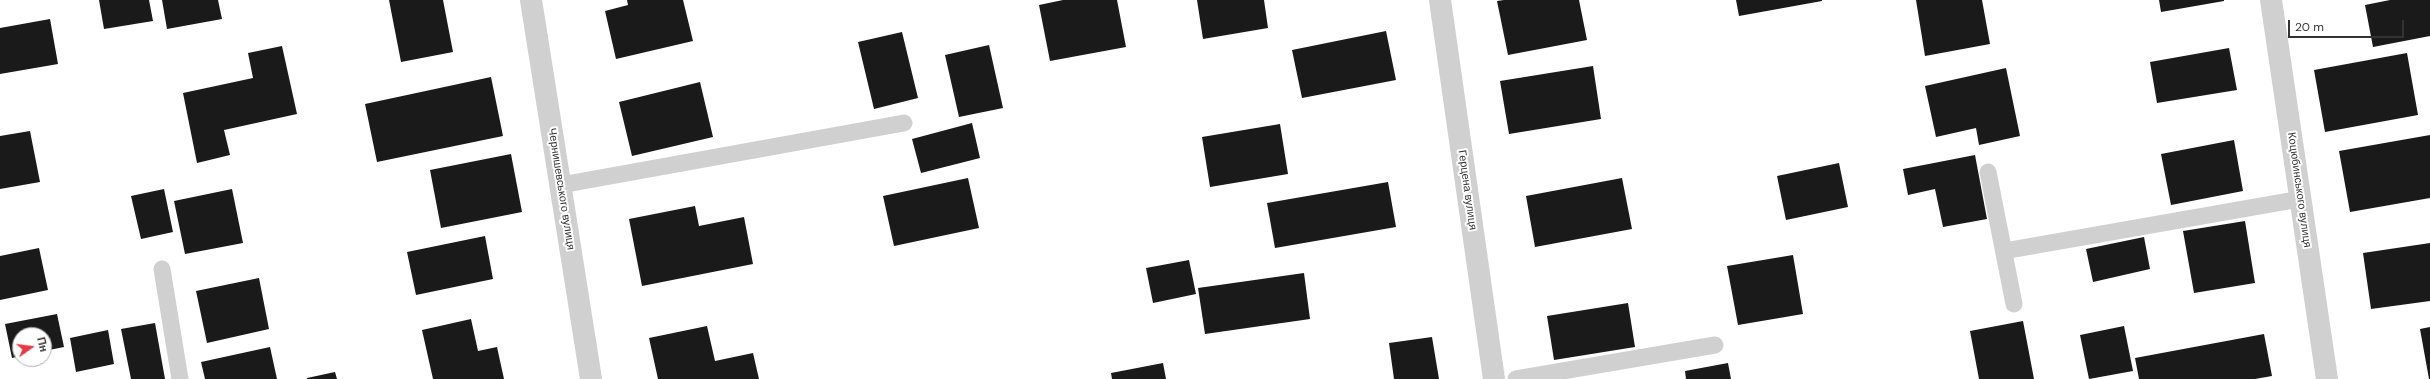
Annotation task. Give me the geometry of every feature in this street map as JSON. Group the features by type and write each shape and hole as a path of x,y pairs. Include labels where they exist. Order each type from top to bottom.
{"street":[{"name":"Чернишевського вулиця","path":"531,0 591,379"},
{"name":"Герцена вулиця","path":"1440,0 1494,379"},
{"name":"Коцюбинського вулиця","path":"2271,0 2327,379"}],"lane":[{"path":"561,185 904,123"},
{"path":"1988,172 2014,304"},
{"path":"2004,252 2300,199"},
{"path":"162,268 180,379"},
{"path":"1516,379 1715,345"}],"building":[{"path":"99,0 149,0 153,21 104,29"},
{"path":"162,0 218,0 222,19 167,29"},
{"path":"389,0 443,0 453,52 401,62"},
{"path":"627,0 683,0 693,41 616,59 605,11 628,5"},
{"path":"1063,0 1117,0 1126,47 1050,61 1039,5"},
{"path":"1197,0 1264,0 1268,28 1203,39"},
{"path":"1579,0 1587,40 1508,55 1497,1"},
{"path":"1736,0 1822,0 1822,1 1739,16"},
{"path":"1916,0 1982,0 1990,44 1925,56"},
{"path":"2159,0 2224,0 2224,1 2161,12"},
{"path":"2390,0 2430,0 2430,36 2373,47 2365,5"},
{"path":"50,19 58,64 0,74 0,28"},
{"path":"1386,31 1396,80 1302,98 1292,50"},
{"path":"902,32 918,98 874,109 858,42"},
{"path":"989,45 1003,108 959,117 945,55"},
{"path":"282,46 297,114 224,130 230,155 197,163 183,93 253,78 248,53"},
{"path":"2229,48 2237,90 2157,103 2150,62"},
{"path":"2407,53 2418,115 2325,132 2314,70"},
{"path":"1593,66 1601,119 1509,134 1500,81"},
{"path":"2006,68 2020,136 1979,145 1976,128 1936,137 1925,86"},
{"path":"491,77 503,136 377,162 365,104"},
{"path":"700,82 713,137 632,156 619,102"},
{"path":"972,123 980,158 921,173 912,139"},
{"path":"1280,124 1288,174 1210,187 1202,137"},
{"path":"30,131 40,182 0,189 0,136"},
{"path":"2430,135 2430,198 2350,212 2339,151"},
{"path":"2234,140 2243,191 2171,205 2161,154"},
{"path":"511,154 522,212 441,228 430,170"},
{"path":"1975,155 1987,219 1943,227 1935,189 1908,195 1903,169"},
{"path":"1839,163 1848,207 1786,220 1777,176"},
{"path":"968,178 979,228 894,246 883,196"},
{"path":"1622,178 1632,229 1535,247 1526,196"},
{"path":"1388,182 1396,227 1275,248 1267,203"},
{"path":"164,189 173,232 141,239 131,196"},
{"path":"232,189 243,243 185,254 174,201"},
{"path":"695,206 699,226 744,217 753,264 642,286 629,219"},
{"path":"2245,221 2255,283 2194,293 2183,231"},
{"path":"485,236 493,279 416,295 407,252"},
{"path":"2144,237 2150,269 2093,282 2086,249"},
{"path":"2430,243 2430,301 2371,309 2363,253"},
{"path":"39,248 48,290 0,300 0,256"},
{"path":"1793,255 1803,314 1738,325 1727,266"},
{"path":"1189,260 1196,294 1153,303 1146,268"},
{"path":"1304,273 1310,319 1205,334 1198,288"},
{"path":"259,278 269,329 207,343 196,291"},
{"path":"1628,303 1635,347 1554,360 1547,316"},
{"path":"57,314 64,347 52,349 52,327 12,327 12,358 5,324"},
{"path":"471,319 478,351 497,347 504,379 433,379 422,330"},
{"path":"2023,321 2034,379 1979,379 1970,331"},
{"path":"155,323 165,379 131,379 121,329"},
{"path":"707,326 715,361 753,353 759,379 658,379 649,338"},
{"path":"2124,326 2133,371 2089,379 2080,335"},
{"path":"2430,327 2430,379 2429,379 2420,329"},
{"path":"108,330 114,364 76,372 70,338"},
{"path":"2264,334 2272,376 2255,379 2139,379 2135,358"},
{"path":"1432,337 1439,379 1394,379 1389,343"},
{"path":"270,347 277,379 205,379 201,362"},
{"path":"1163,363 1166,379 1112,379 1111,373"},
{"path":"1728,363 1731,379 1686,379 1685,371"},
{"path":"335,372 337,379 307,379 307,378"}]}
